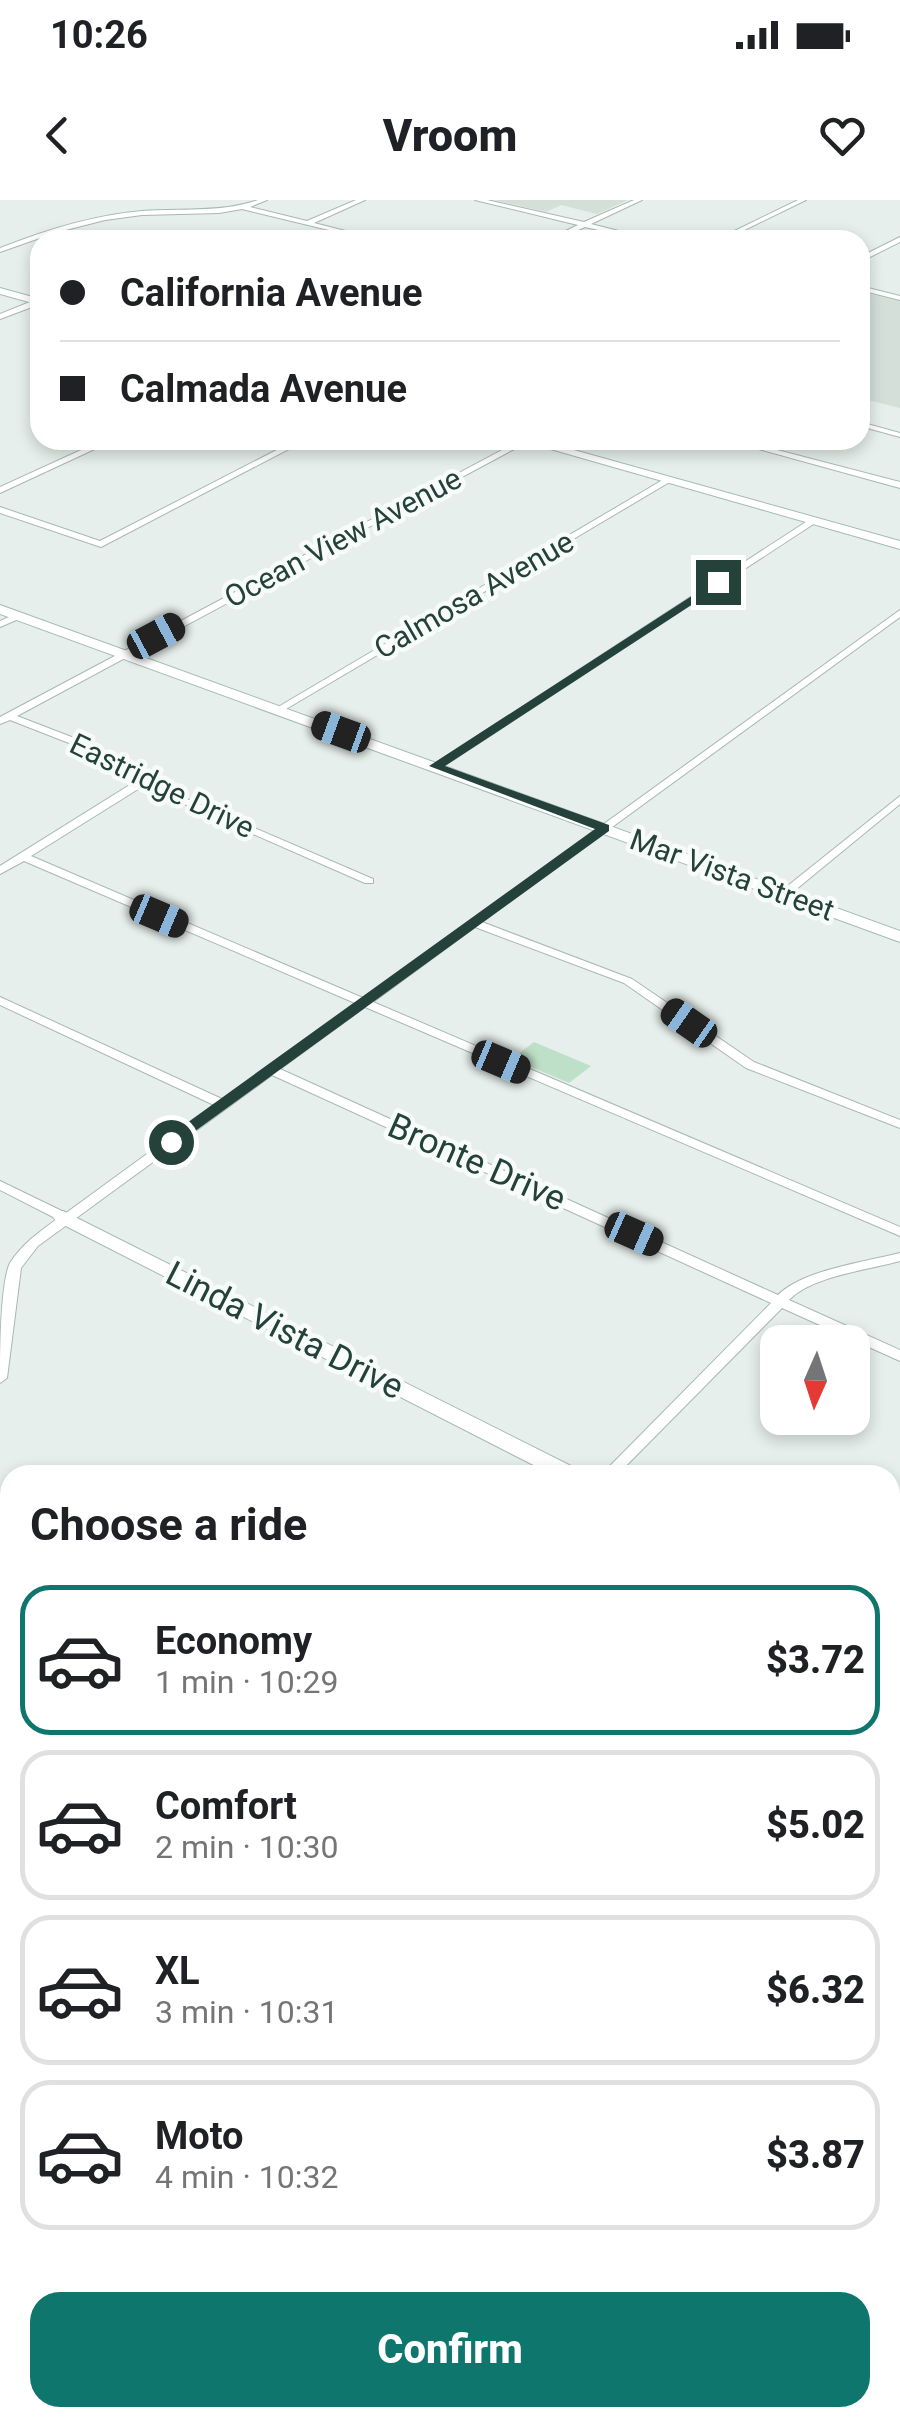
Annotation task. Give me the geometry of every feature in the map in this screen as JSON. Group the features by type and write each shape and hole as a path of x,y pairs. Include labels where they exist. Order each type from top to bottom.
{"street":[{"path":"246,208 264,200"},
{"path":"306,223 362,200"},
{"path":"478,200 606,230"},
{"path":"573,230 639,200"},
{"path":"740,230 802,200"},
{"path":"55,230 104,218 246,208 336,230"},
{"path":"870,254 900,238"},
{"path":"0,250 30,239"},
{"path":"870,290 900,298"},
{"path":"0,291 30,299"},
{"path":"0,317 30,305"},
{"path":"870,426 900,434"},
{"path":"0,490 88,450"},
{"path":"0,510 101,544 283,450"},
{"name":"Ocean View Avenue","path":"4,719 507,450"},
{"path":"562,450 900,545"},
{"path":"768,450 900,485"},
{"name":"Calmosa Avenue","path":"278,710 669,480"},
{"path":"435,766 812,521"},
{"name":"Mar Vista Street","path":"0,609 900,936"},
{"path":"0,1378 4,1295 14,1268 22,1255 63,1218 900,613"},
{"path":"0,624 18,616"},
{"name":"Eastridge Drive","path":"4,719 96,750 155,789 369,881"},
{"path":"0,871 145,780"},
{"path":"784,894 900,799"},
{"path":"24,858 900,1232"},
{"path":"473,922 628,980 750,1065 900,1124"},
{"path":"0,1001 222,1104"},
{"name":"Bronte Drive","path":"271,1070 900,1356"},
{"name":"Linda Vista Drive","path":"0,1185 551,1465"},
{"path":"618,1465 780,1299 811,1280 900,1258"}],"shaded area":[{"path":"494,200 628,200 597,214 561,205 546,212"},
{"path":"870,294 900,301 900,408 870,400"}],"green space":[{"path":"534,1042 591,1066 569,1083 512,1059"}],"route":[{"path":"171,1142 604,828 435,766 718,582"}]}
